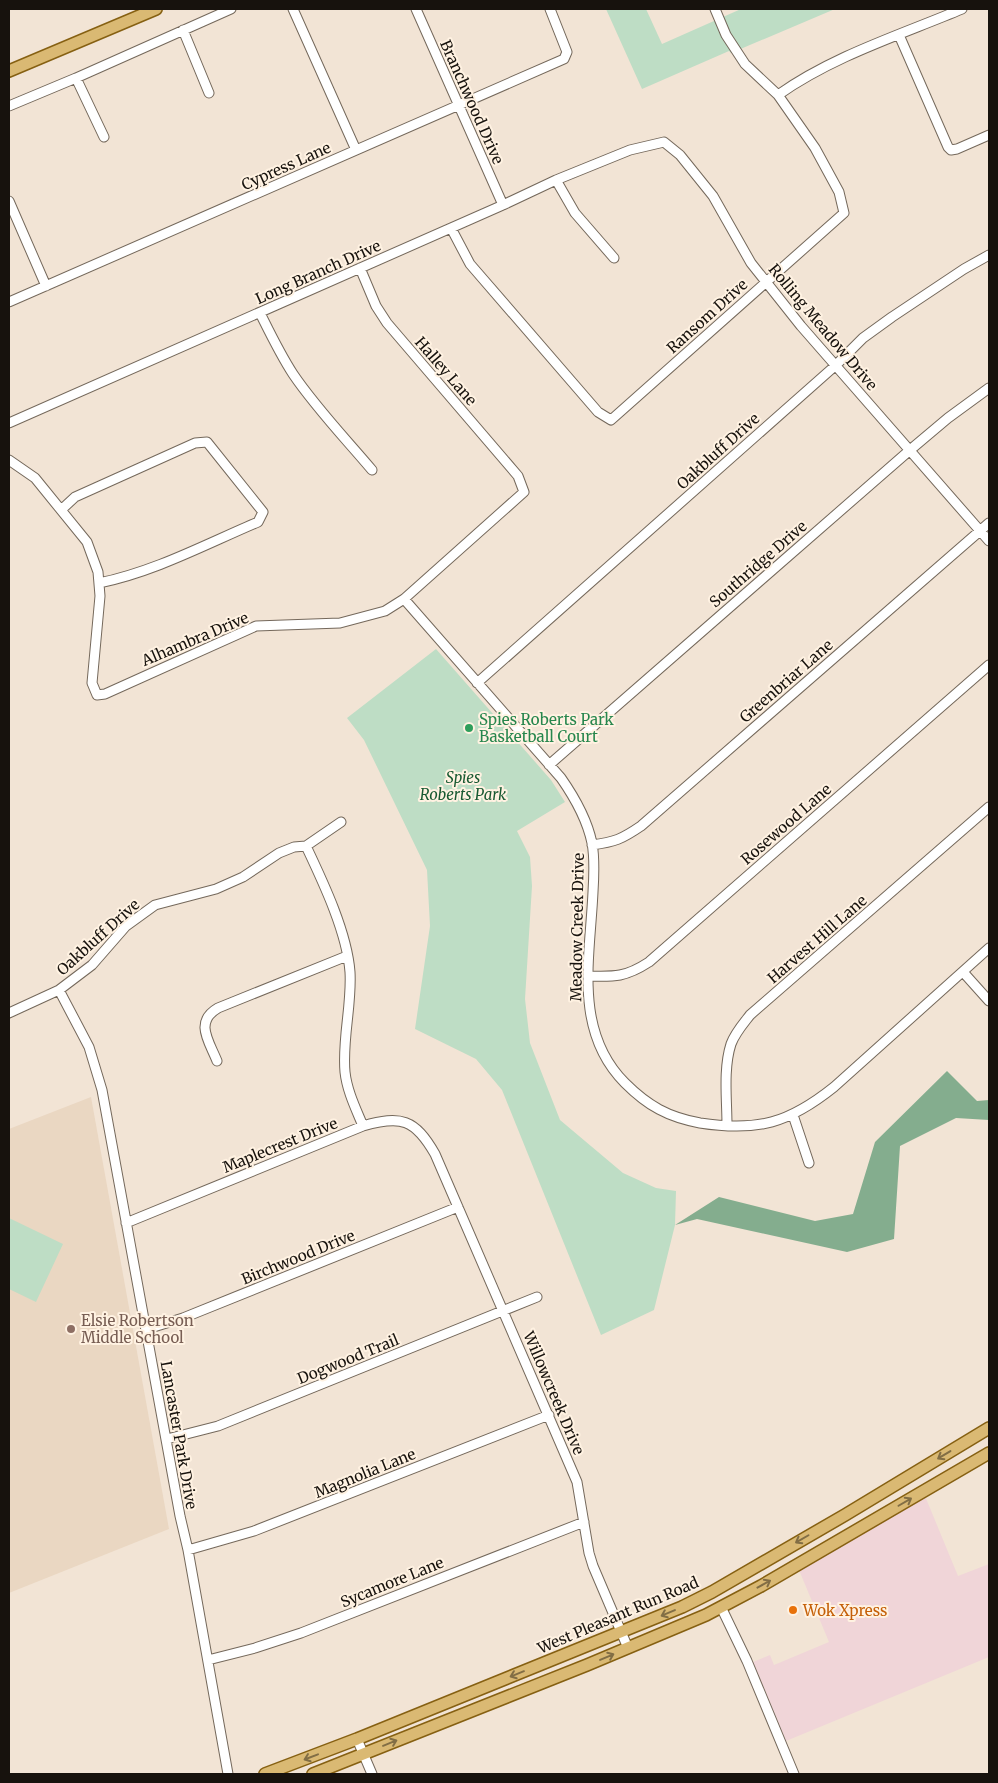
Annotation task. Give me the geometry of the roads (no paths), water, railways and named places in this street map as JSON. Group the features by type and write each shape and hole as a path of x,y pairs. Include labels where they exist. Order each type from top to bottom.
{"main road":[{"path":"9,71 156,9"},
{"name":"West Pleasant Run Road","path":"265,1774 357,1739 682,1607 712,1592 988,1431"},
{"path":"312,1774 628,1648 721,1607 761,1586 989,1453"},
{"path":"844,1515 855,1531"},
{"path":"712,1592 721,1607"}],"street":[{"path":"9,106 231,9"},
{"path":"292,9 356,150"},
{"name":"Branchwood Drive","path":"416,9 503,206"},
{"name":"Cypress Lane","path":"9,302 564,59 567,52 550,9"},
{"path":"715,9 726,35 745,64 778,95 801,79 833,63 962,9"},
{"path":"183,30 209,93"},
{"path":"899,35 948,147 951,150 957,149 989,135"},
{"path":"76,78 104,137"},
{"name":"Ransom Drive","path":"451,228 470,264 598,412 611,420 844,213 839,192 815,148 778,95"},
{"name":"Rolling Meadow Drive","path":"640,148 664,142 680,155 713,196 751,263 801,326 989,541"},
{"name":"Long Branch Drive","path":"9,423 503,206 556,180 630,150 640,148"},
{"path":"556,180 575,213 614,258"},
{"path":"9,201 46,286"},
{"name":"Oakbluff Drive","path":"477,683 836,365 864,338 964,269 989,255"},
{"name":"Halley Lane","path":"360,268 376,306 387,323 518,476 522,485"},
{"path":"260,312 275,344 298,380 313,401 372,470"},
{"name":"Southridge Drive","path":"549,765 910,450 948,418 989,388"},
{"path":"9,460 35,478 61,510 87,542 98,572 99,583 121,578 152,567 258,522 263,512 207,442 195,443 75,497 61,510"},
{"name":"Alhambra Drive","path":"99,583 100,596 92,683 98,694 105,694 256,626 340,623 385,611 404,599 524,492 522,485"},
{"name":"Greenbriar Lane","path":"592,845 612,842 627,836 641,826 989,523"},
{"name":"Meadow Creek Drive","path":"404,599 549,765 570,790 579,806 589,830 594,872 588,976 589,1011 594,1035 602,1052 621,1079 638,1097 674,1117 727,1126 749,1126 775,1122 793,1115 815,1102 834,1087 989,948"},
{"name":"Rosewood Lane","path":"588,976 624,975 649,962 989,665"},
{"name":"Harvest Hill Lane","path":"727,1126 728,1060 731,1044 738,1030 750,1015 989,807"},
{"name":"Oakbluff Drive","path":"9,1013 59,990 92,965 126,926 155,905 216,888 243,877 280,853 294,847 306,846 341,822"},
{"path":"306,846 342,935 347,956 350,974 344,1055 345,1073 349,1092 363,1126"},
{"path":"218,1062 205,1032 205,1020 210,1013 218,1008 347,956"},
{"path":"963,972 989,1001"},
{"name":"Lancaster Park Drive","path":"59,990 89,1047 102,1090 228,1774"},
{"path":"793,1115 810,1163"},
{"name":"Maplecrest Drive","path":"126,1222 363,1126 380,1121 395,1119 418,1130 427,1139 435,1154"},
{"name":"Willowcreek Drive","path":"435,1154 577,1482 593,1566 628,1648"},
{"name":"Birchwood Drive","path":"147,1329 183,1318 458,1208"},
{"name":"Dogwood Trail","path":"167,1439 218,1426 537,1297"},
{"name":"Magnolia Lane","path":"188,1550 254,1531 549,1415"},
{"name":"Sycamore Lane","path":"208,1660 293,1636 584,1522"},
{"path":"721,1607 750,1669 794,1774"},
{"path":"357,1739 372,1774"}],"place":[{"name":"Spies Roberts Park Basketball Court","path":"469,728"},
{"name":"Elsie Robertson Middle School","path":"71,1329"},
{"name":"Wok Xpress","path":"793,1610"}],"park label":[{"name":"Spies Roberts Park","path":"463,786"}]}
